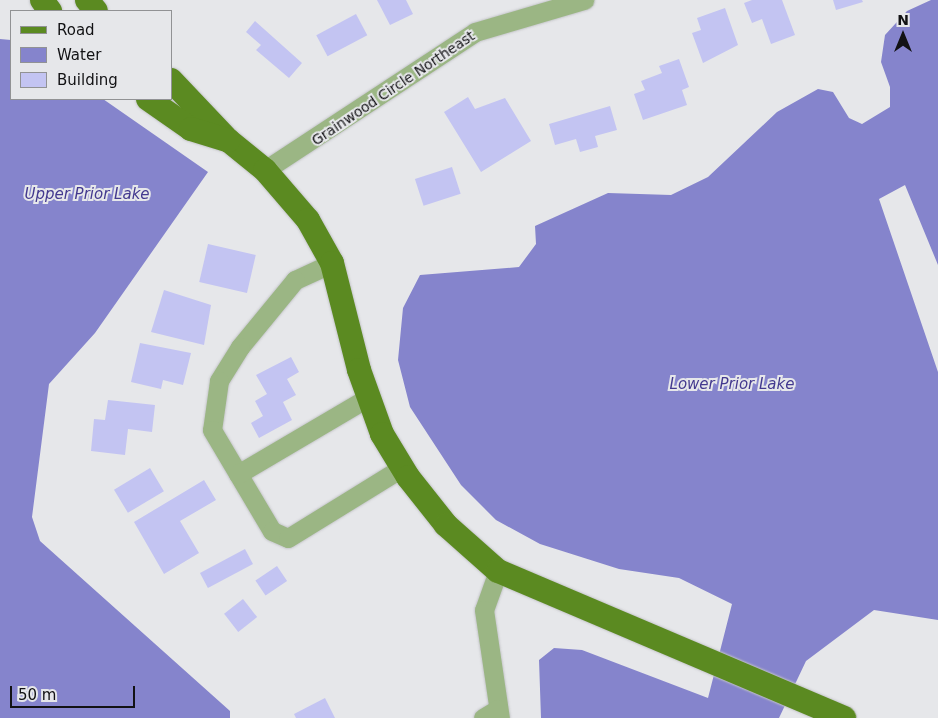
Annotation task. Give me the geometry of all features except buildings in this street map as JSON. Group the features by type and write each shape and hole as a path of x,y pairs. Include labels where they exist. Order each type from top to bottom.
{"main road":[{"path":"87,0 95,10"},
{"path":"172,81 228,140 265,170 308,220 332,262 367,398 403,467 446,525 498,571 838,714"},
{"path":"149,100 191,129 228,140"}],"street":[{"name":"Grainwood Circle Northeast","path":"265,170 475,32 584,0"},
{"path":"332,262 295,280 240,347 219,381 212,430 272,531 288,538 310,528 403,467"},
{"path":"238,474 367,398"},
{"path":"494,715 484,610 498,571"}],"water":[{"name":"Lower Prior Lake","path":"931,0 938,0 938,265 905,185 879,199 938,372 938,620 874,610 806,661 779,718 541,718 539,660 554,648 582,650 708,698 732,604 679,578 619,569 540,544 496,520 461,485 410,407 398,360 403,308 420,275 519,267 536,244 535,226 608,193 671,195 708,177 777,112 818,89 833,92 849,118 862,124 890,107 890,87 881,62 885,35 907,11"},
{"name":"Upper Prior Lake","path":"0,39 10,40 10,100 104,100 208,172 95,333 49,384 32,517 40,541 230,711 230,718 0,718"}]}
